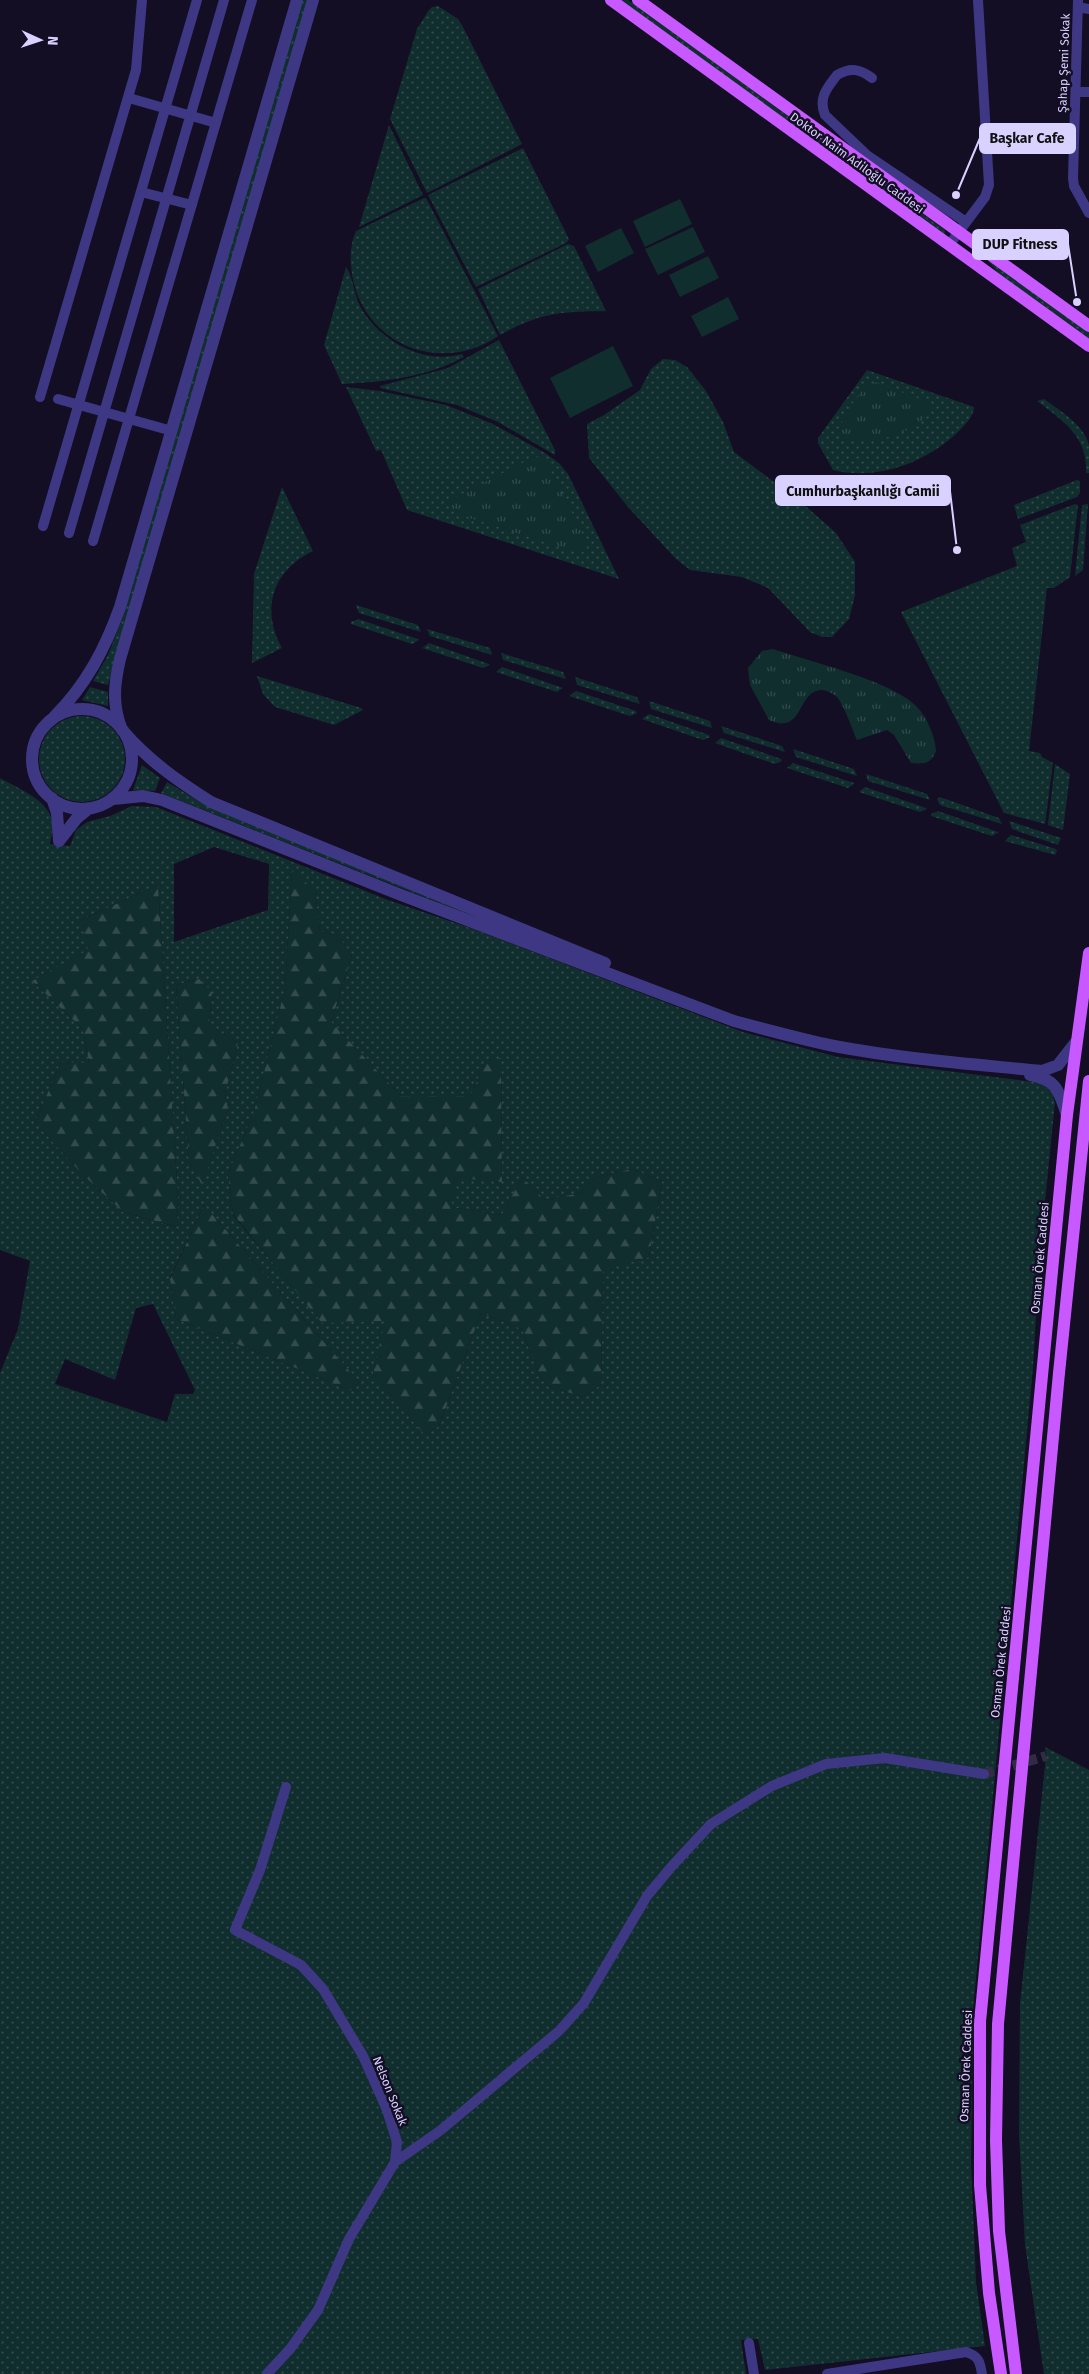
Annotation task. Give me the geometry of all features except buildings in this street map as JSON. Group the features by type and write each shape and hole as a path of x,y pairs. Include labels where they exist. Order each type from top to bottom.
{"main road":[{"name":"Doktor Naim Adiloğlu Caddesi","path":"611,0 1089,346"},
{"name":"Doktor Naim Adiloğlu Caddesi","path":"638,0 963,227 1089,326"},
{"name":"Osman Örek Caddesi","path":"1000,2374 988,2284 980,2185 980,2022 1067,1115 1089,953"},
{"path":"1016,2374 999,2222 996,2140 998,2024 1059,1373 1089,1081"}],"street":[{"path":"40,397 129,98 138,58 142,0"},
{"path":"43,526 197,0"},
{"path":"69,532 224,0"},
{"path":"93,541 252,0"},
{"path":"88,809 77,818 59,841 57,813 52,798 37,779 32,755 40,732 88,675 110,637 297,0"},
{"path":"52,798 68,807 88,809 99,807 113,799 124,788 132,769 130,746 122,731 114,701 114,684 313,0"},
{"path":"949,245 985,197 989,185 978,0"},
{"name":"Şahap Şemi Sokak","path":"1082,5 1076,92 1074,186 1089,213"},
{"path":"872,78 864,72 855,69 837,75 823,97 822,107 826,115 868,156 963,227"},
{"path":"1076,92 1089,92"},
{"path":"129,98 216,123"},
{"path":"141,192 192,205"},
{"path":"58,399 172,431"},
{"path":"54,716 68,710 91,709 110,718 145,755 168,774 211,802 766,1029"},
{"path":"113,799 144,796 162,800 734,1021 833,1046 1042,1077 1055,1086 1067,1115"},
{"path":"950,1062 1042,1071 1058,1065 1076,1042"},
{"path":"395,2162 441,2130 559,2031 584,2003 647,1896 711,1824 772,1786 826,1764 886,1758 984,1774"},
{"name":"Nelson Sokak","path":"267,2374 290,2349 318,2310 349,2239 395,2162 397,2142 386,2110 363,2056 323,1989 301,1965 234,1930 260,1870 286,1787"},
{"path":"749,2342 754,2374"},
{"path":"827,2374 966,2352 975,2354 980,2361 982,2374"}],"green space":[{"path":"302,0 308,0 108,685 93,681 108,655 121,622"},
{"path":"619,0 628,0 945,230 945,234"},
{"path":"438,6 458,19 462,25 522,144 427,193 390,119 417,29 429,10 432,7"},
{"path":"389,125 423,195 359,227"},
{"path":"523,148 569,239 566,243 476,287 428,195"},
{"path":"426,198 498,336 477,347 454,353 432,353 410,347 391,337 374,322 361,303 353,280 351,267 352,243 356,231"},
{"path":"680,199 692,224 645,247 633,221"},
{"path":"693,227 705,252 658,275 645,249"},
{"path":"621,228 634,253 598,272 585,246"},
{"path":"568,244 574,246 606,311 551,315 515,327 500,335 478,289"},
{"path":"984,255 1089,332 1089,338 998,273"},
{"path":"708,256 719,278 680,297 669,275"},
{"path":"346,267 360,306 378,330 403,347 418,353 447,357 462,354 464,357 420,374 374,382 342,384 324,345"},
{"path":"728,297 739,319 702,337 691,316"},
{"path":"499,340 555,450 555,455 498,422 457,405 380,388 380,386 448,368"},
{"path":"613,346 633,386 570,418 550,378"},
{"path":"663,359 675,360 687,367 706,391 723,422 734,452 801,502 836,533 855,562 855,595 849,619 832,637 822,637 810,632 768,588 742,577 690,570 676,559 628,507 589,458 587,424 604,415 640,390 651,369"},
{"path":"867,370 974,407 972,414 963,427 945,443 916,461 900,467 866,473 833,470 818,443 818,438"},
{"path":"875,382 928,402 930,411 914,426 891,436 865,441 843,438 840,434 840,428 852,404 864,390"},
{"path":"346,387 380,391 446,405 493,424 545,453 559,463 568,474 619,579 407,510 381,450 376,451"},
{"path":"1044,399 1064,413 1083,432 1089,446 1089,473 1086,473 1086,460 1078,439 1056,415 1037,401"},
{"path":"540,457 546,461 587,543 587,548 584,552 578,553 455,513 449,507 452,499 532,458"},
{"path":"1077,480 1080,481 1080,493 1077,497 1018,519 1014,505"},
{"path":"282,487 313,551 299,559 288,569 274,592 272,619 275,633 282,648 252,663 254,574"},
{"path":"1075,504 1078,505 1070,577 1054,588 1047,588 1029,751 1040,753 1042,757 1053,763 1045,824 1004,813 901,612 1017,566 1012,548 1026,542 1020,525"},
{"path":"1088,504 1083,570 1075,576 1082,505"},
{"path":"356,605 418,625 421,632 359,613"},
{"path":"358,619 419,640 412,644 351,624 351,622"},
{"path":"427,629 490,648 492,655 430,636"},
{"path":"429,643 490,665 483,668 422,648"},
{"path":"773,649 872,681 907,698 922,712 933,734 936,751 932,759 926,762 911,763 894,735 887,730 857,740 846,712 837,697 823,690 814,692 808,697 795,717 789,722 781,723 769,720 750,685 748,668 762,651"},
{"path":"501,653 563,672 566,679 503,660"},
{"path":"502,667 563,688 557,692 496,672"},
{"path":"257,676 363,710 334,725 275,707 263,694"},
{"path":"575,677 637,697 640,704 577,685"},
{"path":"90,687 108,692 108,706 82,700"},
{"path":"576,691 636,711 637,713 630,716 569,696"},
{"path":"649,701 710,721 712,728 651,709"},
{"path":"649,714 709,735 710,737 703,740 642,719"},
{"path":"82,716 99,719 113,728 122,742 125,759 122,776 113,790 99,799 82,802 65,799 51,790 42,776 39,759 42,742 51,728 65,719"},
{"path":"721,726 782,746 785,752 724,733"},
{"path":"721,738 781,759 782,761 775,764 715,743"},
{"path":"793,749 854,769 857,776 796,757"},
{"path":"793,763 854,784 848,788 787,768"},
{"path":"1055,764 1070,774 1063,830 1048,825"},
{"path":"142,765 160,778 155,791 133,790"},
{"path":"866,774 927,794 930,800 868,781"},
{"path":"0,778 31,795 44,806 53,823 50,844 70,846 76,830 87,822 110,816 132,806 156,807 388,900 473,929 743,1032 838,1057 1041,1083 1052,1092 1055,1103 1040,1250 1033,1367 973,2010 971,2163 976,2282 985,2346 765,2370 758,2339 741,2340 746,2374 0,2374 0,1373 18,1329 30,1261 0,1250","holes":["214,847 269,864 268,910 174,942 174,864","292,871 315,891 320,932 336,934 352,955 331,1022 401,1096 471,1096 485,1061 501,1059 502,1182 458,1177 450,1207 502,1215 522,1177 545,1200 580,1193 596,1177 632,1169 662,1181 649,1257 603,1269 601,1384 584,1397 549,1387 538,1373 522,1329 481,1313 439,1426 424,1434 373,1374 386,1320 322,1322 233,1215 228,1174 254,1112 285,988","158,885 178,1198 177,1227 123,1212 80,1172 35,1122 61,1062 89,1064 83,1029 32,981 89,950 81,920","198,979 212,992 209,1025 238,1043 225,1094 228,1109 202,1184 189,1161 176,985","204,1205 359,1382 352,1391 176,1319 170,1278","153,1304 195,1390 193,1394 175,1394 167,1422 55,1384 65,1359 115,1380 136,1308"]},
{"path":"167,782 205,805 601,967 161,793"},
{"path":"865,787 927,809 920,812 859,792"},
{"path":"940,797 999,818 1002,824 940,805 937,799"},
{"path":"938,811 999,832 992,836 931,816 931,814"},
{"path":"1009,821 1061,838 1058,845 1012,829"},
{"path":"1011,835 1056,849 1057,851 1055,855 1005,841"},
{"path":"292,870 315,891 320,932 336,934 352,955 331,1022 401,1096 471,1096 485,1061 501,1058 502,1182 459,1178 451,1207 502,1215 522,1177 545,1200 580,1193 596,1177 632,1169 662,1181 649,1257 603,1270 601,1384 584,1397 549,1387 538,1373 522,1329 481,1313 439,1426 424,1434 373,1374 385,1321 322,1323 233,1214 228,1174 254,1112 285,988"},
{"path":"158,885 178,1198 177,1227 123,1212 80,1172 35,1122 61,1062 89,1063 83,1029 32,981 88,950 81,920"},
{"path":"199,979 212,992 209,1025 238,1043 225,1094 228,1109 202,1185 189,1161 176,985"},
{"path":"204,1205 359,1382 352,1391 176,1319 170,1279"},
{"path":"1045,1747 1089,1770 1089,2374 1044,2374 1025,2245 1019,2134 1020,2004 1046,1756"}],"tunnel":[{"path":"984,1774 1046,1756"}],"place":[{"name":"Başkar Cafe","path":"956,195"},
{"name":"DUP Fitness","path":"1077,302"},
{"name":"Cumhurbaşkanlığı Camii","path":"957,550"}]}
